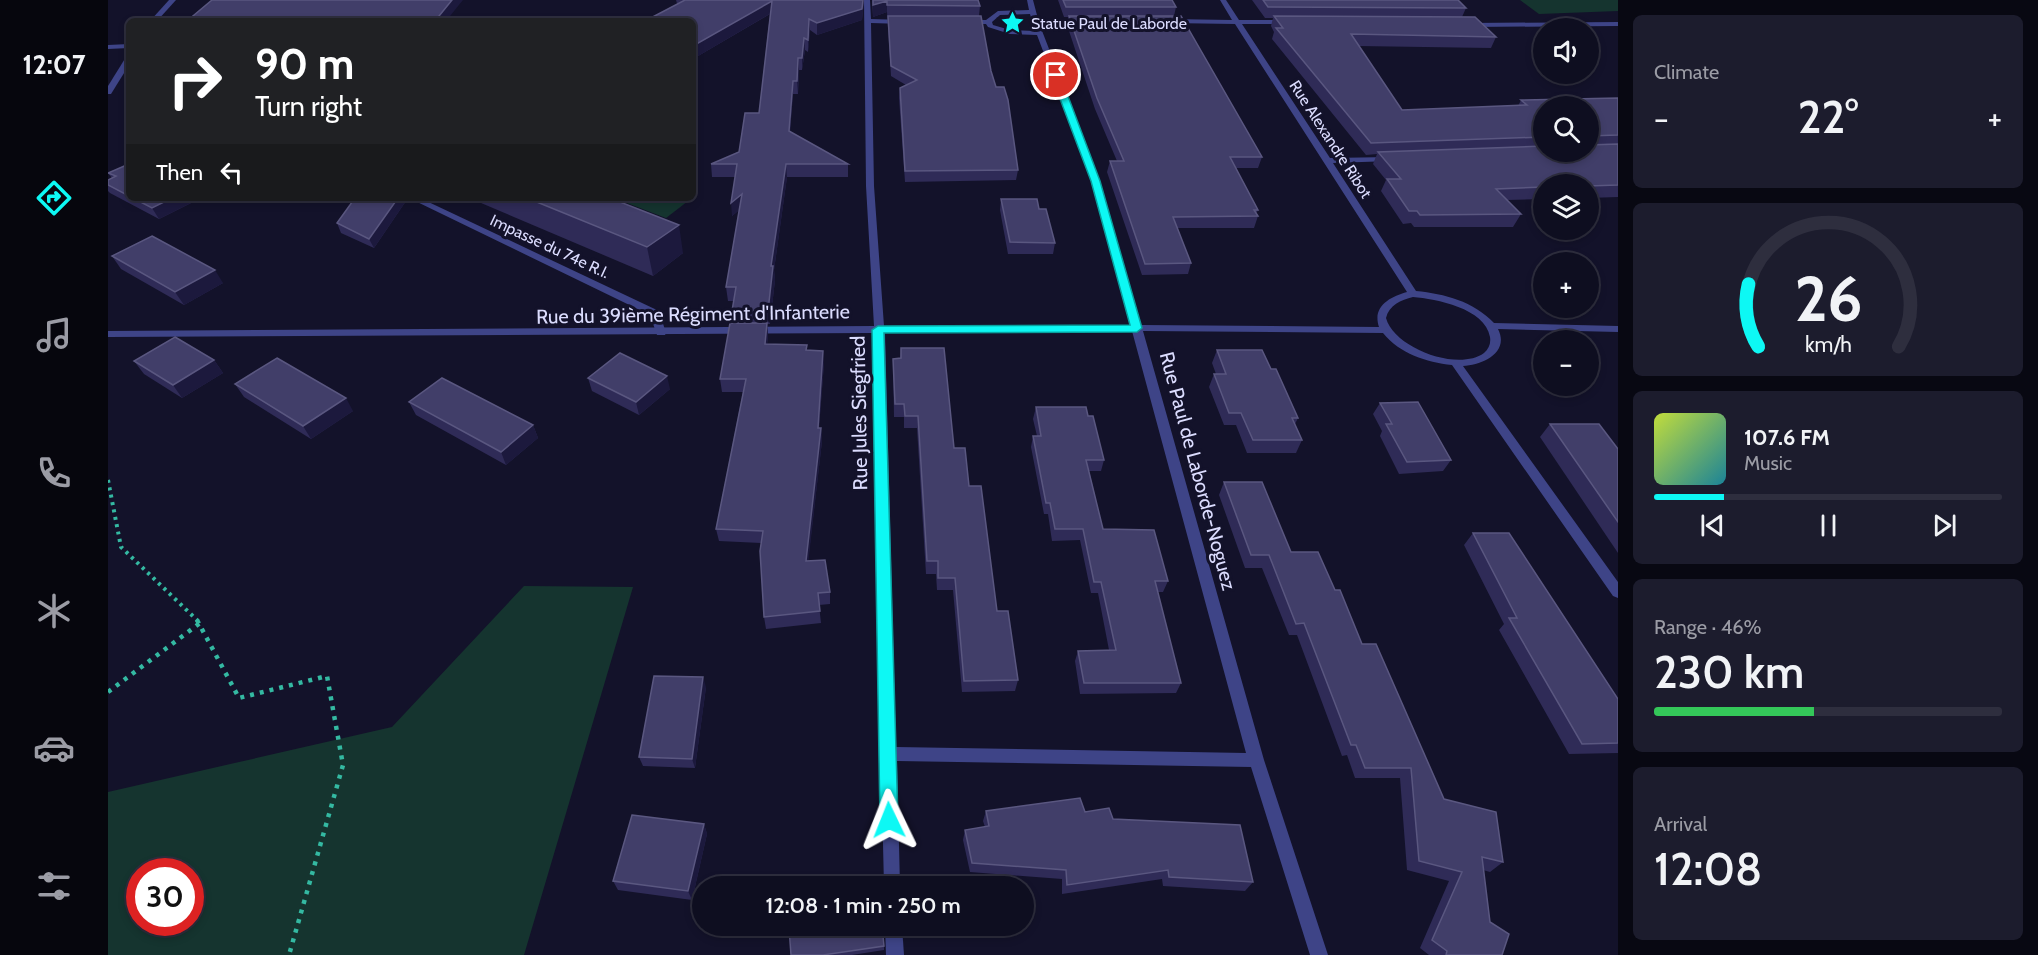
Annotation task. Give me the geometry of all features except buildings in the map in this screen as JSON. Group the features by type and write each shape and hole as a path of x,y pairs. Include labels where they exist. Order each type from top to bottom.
{"street":[{"path":"156,18 172,0"},
{"name":"Rue Jules Siegfried","path":"867,0 870,186 878,330 892,876"},
{"name":"Rue Paul de Laborde-Noguez","path":"1030,0 1034,17 1095,181 1256,760 1319,955"},
{"name":"Rue Alexandre Ribot","path":"1223,0 1413,294"},
{"path":"953,22 988,22 998,13 1094,21"},
{"path":"866,21 908,22"},
{"path":"1164,21 1294,22"},
{"path":"988,22 990,26 998,30 1040,33"},
{"path":"1459,25 1618,24"},
{"path":"108,47 126,46"},
{"path":"108,92 126,64"},
{"path":"1326,161 1396,159"},
{"name":"Impasse du 74e R.I.","path":"419,201 655,313 661,333"},
{"path":"1413,294 1448,299 1465,306 1491,326 1497,338 1496,348 1488,357 1474,362 1455,362 1435,359 1415,352 1398,341 1387,330 1381,319 1382,310 1388,302 1413,294"},
{"path":"1491,326 1618,329"},
{"name":"Rue du 39ième Régiment d'Infanterie","path":"108,334 661,333 1137,328 1387,330"},
{"path":"1455,362 1618,592"},
{"path":"887,754 1256,760"},
{"path":"894,936 895,955"}],"path":[{"path":"108,480 121,547 200,623 239,698 327,676 343,765 290,955"},
{"path":"108,692 200,623"}],"green space":[{"path":"1520,0 1618,0 1618,11 1539,14"},
{"path":"622,201 688,201 666,218"},
{"path":"524,586 633,587 524,955 108,955 108,792 392,727"}],"place":[{"name":"Statue Paul de Laborde","path":"1013,23"}],"route":[{"path":"889,820 878,330 1137,328 1095,181 1056,75"}]}
